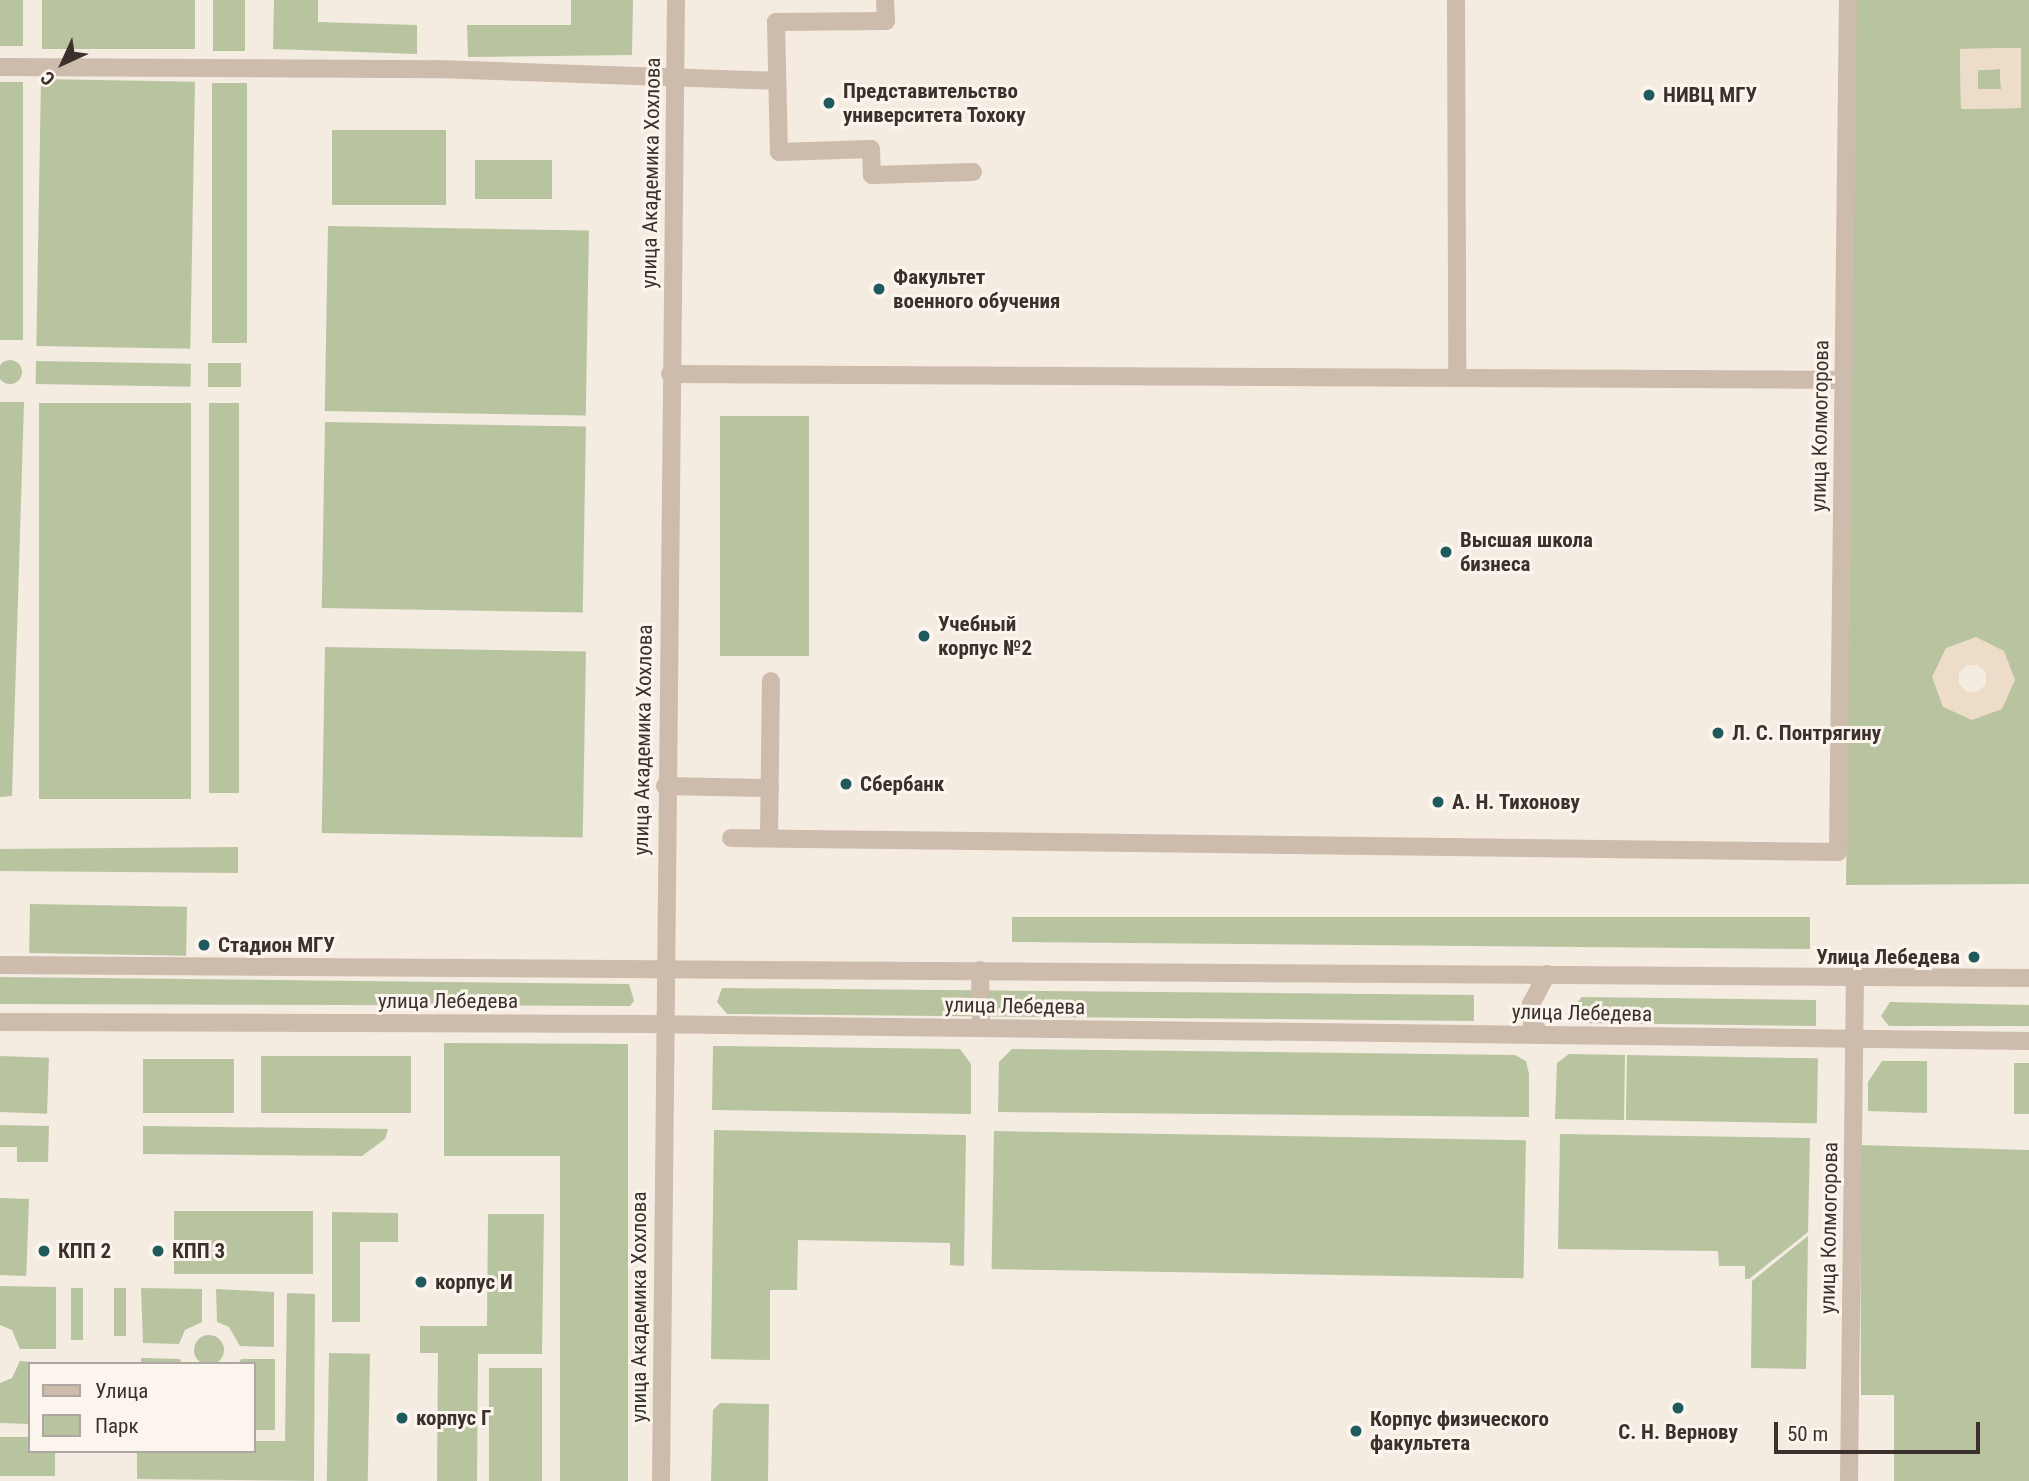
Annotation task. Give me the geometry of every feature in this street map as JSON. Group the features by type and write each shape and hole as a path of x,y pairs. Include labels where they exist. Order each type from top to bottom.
{"street":[{"name":"улица Академика Хохлова","path":"660,1481 663,969 676,0"},
{"path":"885,0 886,21 776,22 779,152 871,149 872,175 973,172"},
{"path":"1456,0 1457,378"},
{"name":"улица Колмогорова","path":"769,838 1838,852 1848,0"},
{"path":"0,67 200,64 777,81"},
{"path":"670,374 1843,380"},
{"path":"731,838 769,838 771,681"},
{"path":"666,786 770,788"},
{"name":"улица Лебедева","path":"0,965 2029,978"},
{"path":"980,970 981,1028"},
{"path":"1541,1035 1532,1022 1531,1004 1547,974"},
{"name":"улица Колмогорова","path":"1849,1481 1855,976"},
{"name":"улица Лебедева","path":"0,1022 664,1024 2029,1041"}],"green space":[{"path":"0,0 23,0 23,46 0,46"},
{"path":"42,0 195,0 195,49 42,49"},
{"path":"213,0 245,0 245,51 213,51"},
{"path":"274,0 318,0 318,22 417,25 417,54 273,49"},
{"path":"571,0 633,0 632,55 468,57 467,25 571,25"},
{"path":"1856,0 2029,0 2029,884 1846,885","holes":["2021,48 2021,108 1961,109 1960,49","1946,648 2015,680 1943,707"]},
{"path":"2000,69 2001,89 1978,90 1977,70"},
{"path":"41,79 195,82 190,349 36,346"},
{"path":"0,82 23,82 23,340 0,340"},
{"path":"212,83 247,83 247,343 212,343"},
{"path":"332,130 446,130 446,205 332,205"},
{"path":"475,160 552,160 552,199 475,199"},
{"path":"328,226 589,231 586,416 325,411"},
{"path":"15,361 21,367 19,381 10,384 1,381 1,363"},
{"path":"36,361 191,364 191,387 36,384"},
{"path":"208,363 241,363 241,387 208,387"},
{"path":"0,402 24,402 12,796 0,797"},
{"path":"39,403 191,403 191,799 39,799"},
{"path":"209,403 239,403 239,793 209,793"},
{"path":"720,416 809,416 809,656 720,656"},
{"path":"325,422 586,427 583,613 322,608"},
{"path":"325,647 586,652 583,838 322,833"},
{"path":"238,847 238,873 0,871 0,849"},
{"path":"30,904 187,907 186,956 29,953"},
{"path":"1012,917 1810,917 1810,949 1012,942"},
{"path":"0,977 629,984 634,1001 630,1006 0,1004"},
{"path":"722,988 1474,995 1474,1021 727,1014 717,1002"},
{"path":"1582,997 1816,1000 1816,1026 1582,1023 1570,1010"},
{"path":"1890,1002 2029,1005 2029,1026 1889,1026 1881,1016"},
{"path":"444,1043 628,1044 628,1481 560,1481 560,1156 444,1156"},
{"path":"713,1046 960,1049 971,1064 971,1114 712,1110"},
{"path":"1012,1049 1515,1055 1526,1061 1529,1074 1529,1117 998,1112 999,1062"},
{"path":"1569,1054 1625,1055 1624,1120 1555,1119 1557,1063"},
{"path":"1627,1055 1818,1058 1817,1123 1626,1120"},
{"path":"0,1056 49,1058 47,1114 0,1112"},
{"path":"261,1056 411,1056 411,1113 261,1113"},
{"path":"143,1059 234,1059 234,1113 143,1113"},
{"path":"1882,1061 1927,1061 1927,1113 1868,1111 1868,1082"},
{"path":"2014,1063 2029,1063 2029,1114 2014,1114"},
{"path":"0,1125 49,1126 48,1162 17,1162 17,1147 0,1147"},
{"path":"143,1126 388,1129 385,1139 362,1156 143,1154"},
{"path":"714,1130 966,1135 964,1266 950,1265 950,1243 798,1240 797,1290 770,1290 770,1360 711,1359"},
{"path":"994,1131 1526,1140 1524,1278 992,1269"},
{"path":"1560,1134 1810,1138 1808,1232 1749,1279 1745,1279 1745,1266 1719,1266 1718,1251 1558,1249"},
{"path":"1860,1145 2029,1150 2029,1481 1894,1481 1894,1395 1861,1395"},
{"path":"0,1198 29,1199 26,1276 0,1275"},
{"path":"174,1211 313,1211 313,1274 174,1274"},
{"path":"332,1212 398,1213 398,1242 360,1242 360,1322 332,1322"},
{"path":"488,1214 544,1214 542,1354 478,1354 477,1481 437,1481 438,1353 420,1353 420,1326 487,1326"},
{"path":"1808,1236 1806,1369 1751,1368 1752,1281"},
{"path":"0,1286 56,1287 56,1349 20,1349 12,1330 0,1325"},
{"path":"71,1288 83,1288 83,1340 71,1340"},
{"path":"114,1288 126,1288 126,1336 114,1336"},
{"path":"141,1288 202,1289 202,1322 185,1330 179,1344 143,1343"},
{"path":"216,1289 274,1292 274,1347 240,1346 229,1327 217,1322"},
{"path":"287,1293 315,1294 314,1481 137,1479 137,1453 256,1453 256,1441 285,1441"},
{"path":"203,1336 215,1336 223,1344 223,1356 218,1362 200,1362 195,1356 195,1344"},
{"path":"329,1353 370,1354 368,1481 327,1481"},
{"path":"141,1358 180,1359 181,1362 141,1362"},
{"path":"241,1359 275,1359 275,1430 256,1430 256,1362 240,1362"},
{"path":"20,1361 32,1362 28,1362 28,1424 0,1423 0,1383 12,1378"},
{"path":"489,1368 542,1368 542,1481 489,1481"},
{"path":"720,1403 769,1404 768,1481 711,1481 713,1410"},
{"path":"0,1437 28,1437 28,1453 55,1453 55,1476 0,1476"}],"shaded area":[{"path":"2021,48 2021,108 1961,109 1960,49","holes":["2000,69 2001,89 1978,89 1978,70"]},
{"path":"1976,637 2004,651 2015,680 2002,709 1972,720 1943,707 1932,677 1946,648","holes":["1966,665 1978,665 1986,673 1986,684 1978,692 1967,692 1959,684 1959,673"]}],"place":[{"name":"НИВЦ МГУ","path":"1649,95"},
{"name":"Представительство университета Тохоку","path":"829,103"},
{"name":"Факультет военного обучения","path":"879,289"},
{"name":"Высшая школа бизнеса","path":"1446,552"},
{"name":"Учебный корпус №2","path":"924,636"},
{"name":"Л. С. Понтрягину","path":"1718,733"},
{"name":"Сбербанк","path":"846,784"},
{"name":"А. Н. Тихонову","path":"1438,802"},
{"name":"Стадион МГУ","path":"204,945"},
{"name":"Улица Лебедева","path":"1974,957"},
{"name":"КПП 2","path":"44,1251"},
{"name":"КПП 3","path":"158,1251"},
{"name":"корпус И","path":"421,1282"},
{"name":"С. Н. Вернову","path":"1678,1408"},
{"name":"корпус Г","path":"402,1418"},
{"name":"Корпус физического факультета","path":"1356,1431"}]}
